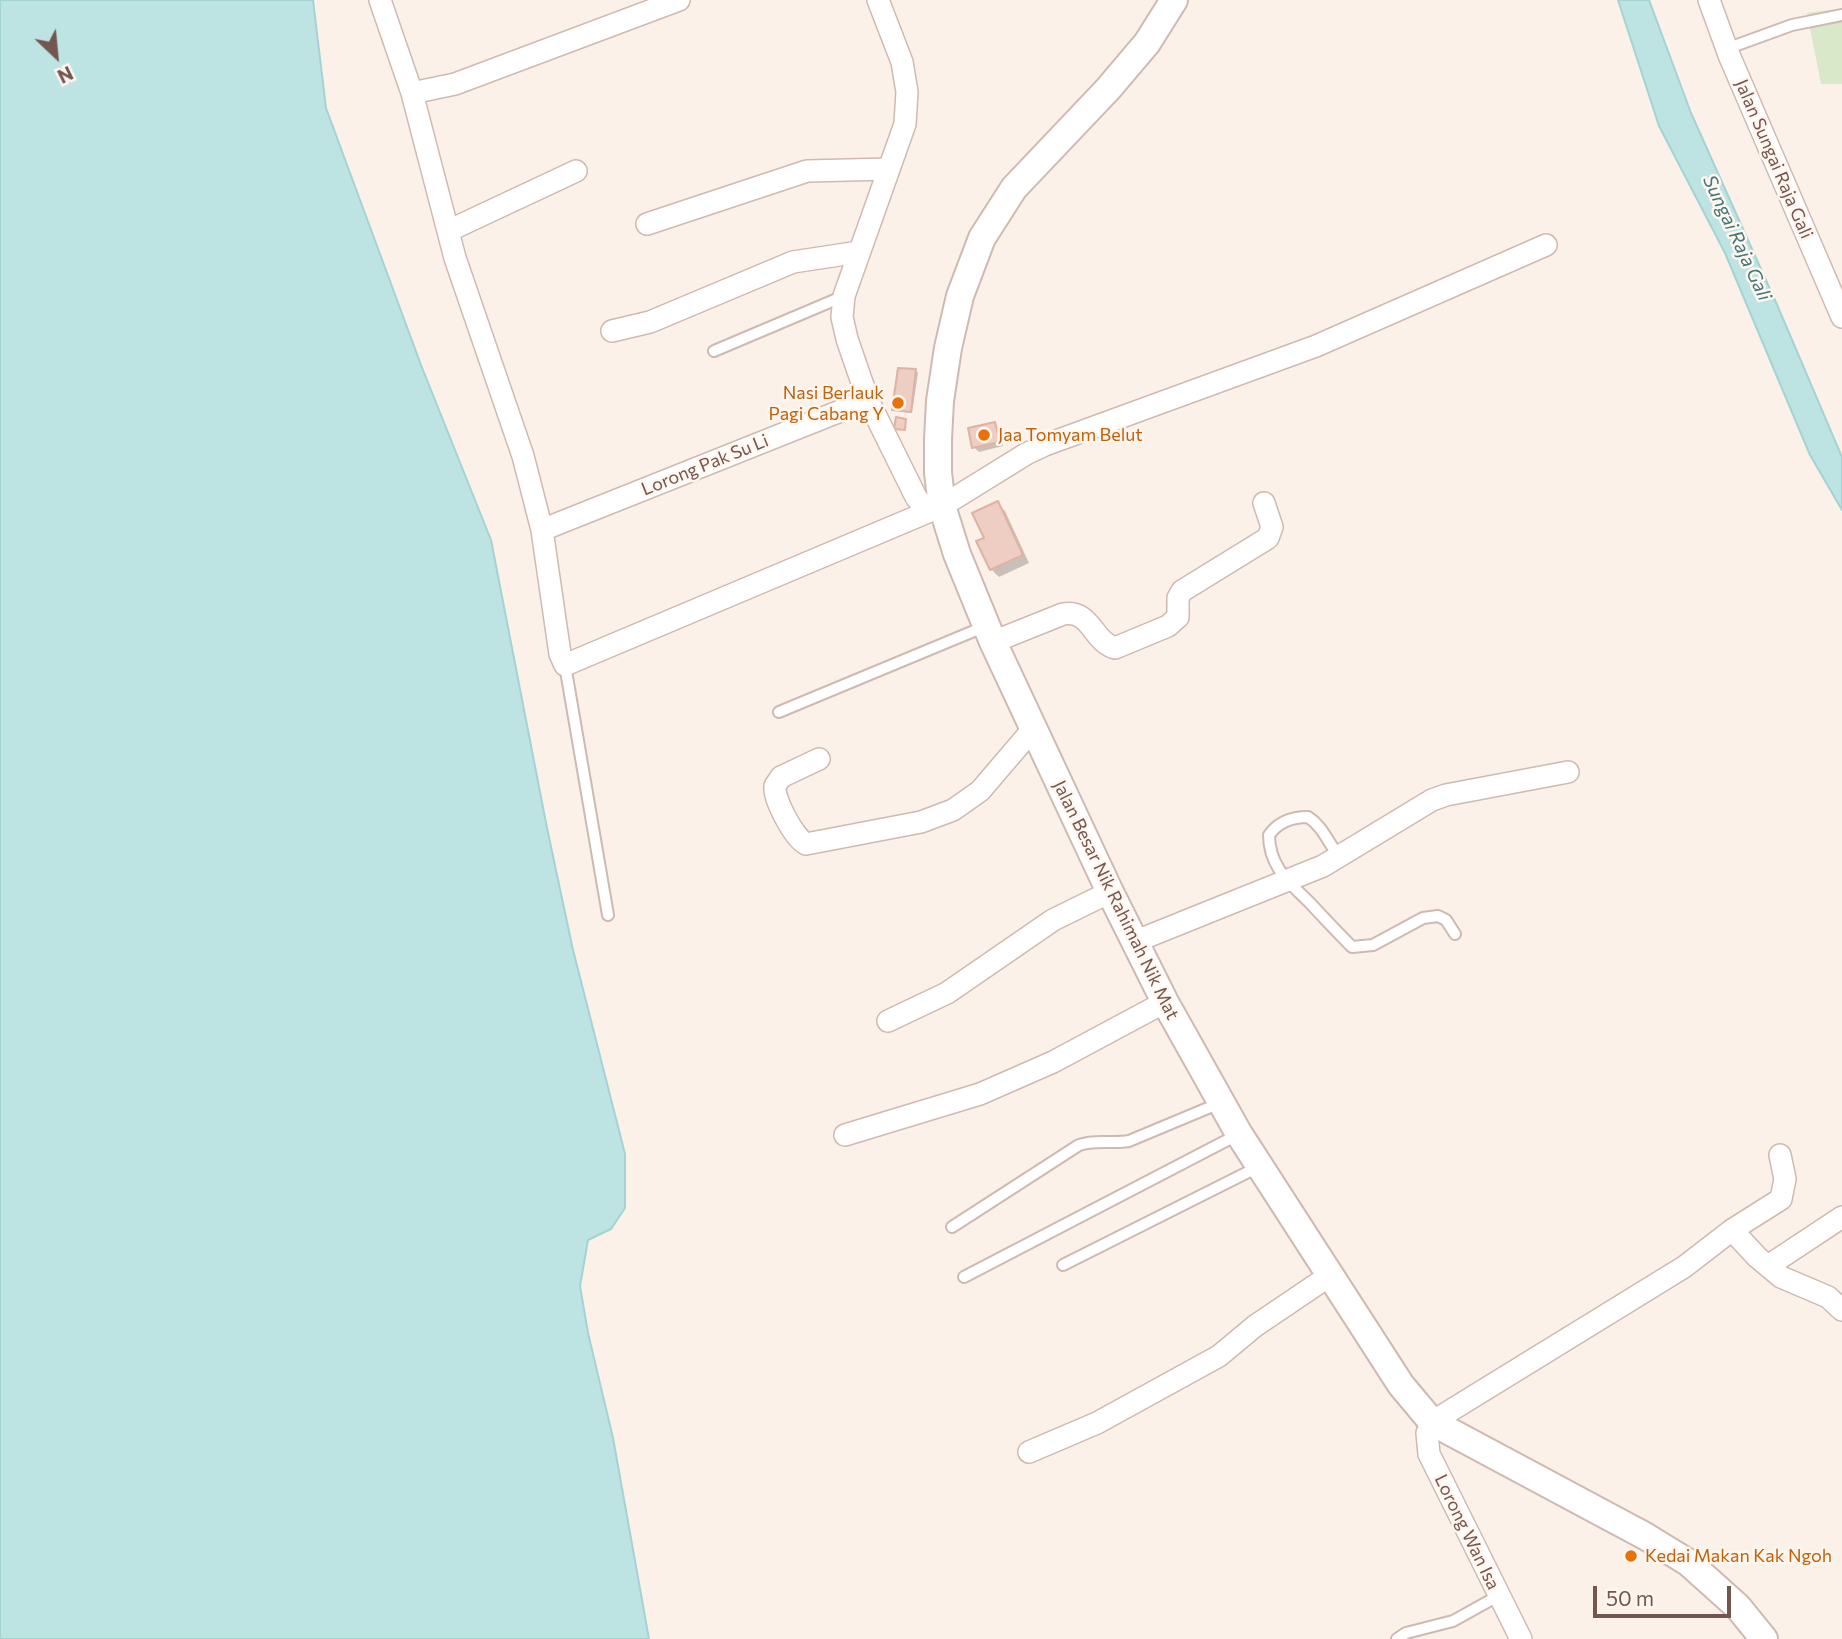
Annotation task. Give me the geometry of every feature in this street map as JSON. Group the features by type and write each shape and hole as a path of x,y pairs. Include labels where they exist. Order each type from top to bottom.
{"street":[{"path":"380,0 412,93 454,258 523,456 542,530 560,654 565,665 935,509 1045,445 1317,346 1546,246"},
{"path":"412,93 455,84 679,0"},
{"path":"877,0 902,62 907,92 905,124 844,296 842,317 867,400 916,497 935,509"},
{"name":"Jalan Besar Nik Rahimah Nik Mat","path":"1174,0 1147,43 1108,89 1014,188 982,238 960,296 948,348 940,401 935,509 1032,729 1165,1002 1239,1134 1401,1385 1432,1422 1645,1536 1689,1563 1738,1607 1764,1639"},
{"name":"Jalan Sungai Raja Gali","path":"1709,0 1726,49 1842,317"},
{"path":"648,224 807,171 889,169"},
{"path":"448,232 576,171"},
{"path":"612,331 650,322 796,261 859,252"},
{"name":"Lorong Pak Su Li","path":"542,530 867,400"},
{"path":"990,634 1073,612 1087,621 1099,639 1115,648 1168,626 1178,617 1178,598 1182,591 1268,538 1272,527 1264,503"},
{"path":"819,758 782,777 775,786 775,796 796,837 806,844 920,822 953,810 980,791 1032,729"},
{"path":"1134,942 1340,857 1446,794 1568,772"},
{"path":"888,1021 947,993 1053,920 1110,892"},
{"path":"845,1135 980,1094 1053,1062 1165,1002"},
{"path":"1432,1422 1684,1267 1732,1230 1781,1199 1785,1179 1780,1155"},
{"path":"1768,1266 1842,1217"},
{"path":"1732,1230 1781,1278 1828,1297 1842,1310"},
{"path":"1029,1452 1097,1423 1219,1356 1255,1326 1329,1276"},
{"name":"Lorong Wan Isa","path":"1432,1422 1427,1433 1429,1454 1521,1639"}],"lane":[{"path":"1726,49 1792,25 1842,15"},
{"path":"714,351 844,296"},
{"path":"779,712 990,634"},
{"path":"565,665 608,915"},
{"path":"1340,857 1321,827 1308,817 1298,817 1280,824 1269,835 1269,842 1285,880 1352,947 1373,945 1423,918 1438,916 1446,920 1455,934"},
{"path":"952,1227 1079,1145 1096,1141 1129,1142 1220,1103"},
{"path":"964,1277 1239,1134"},
{"path":"1063,1265 1260,1166"},
{"path":"1397,1639 1406,1633 1453,1621 1498,1595"}],"green space":[{"path":"1842,8 1842,84 1821,84 1807,13"}],"water":[{"path":"0,0 313,0 326,108 421,365 491,540 573,950 625,1154 625,1208 611,1229 588,1240 580,1286 588,1333 613,1438 649,1639 0,1639"},
{"name":"Sungai Raja Gali","path":"1618,0 1649,0 1691,113 1842,457 1842,510 1810,455 1725,253 1659,126"}],"building":[{"path":"898,368 916,369 911,412 892,410"},
{"path":"896,417 906,419 905,430 894,429"},
{"name":"Jaa Tomyam Belut","path":"995,422 1000,442 972,448 968,428"},
{"path":"998,501 1023,555 990,570 976,541 984,538 972,513"}],"place":[{"name":"Nasi Berlauk Pagi Cabang Y","path":"898,403"},
{"name":"Jaa Tomyam Belut","path":"984,435"},
{"name":"Kedai Makan Kak Ngoh","path":"1631,1556"}]}
